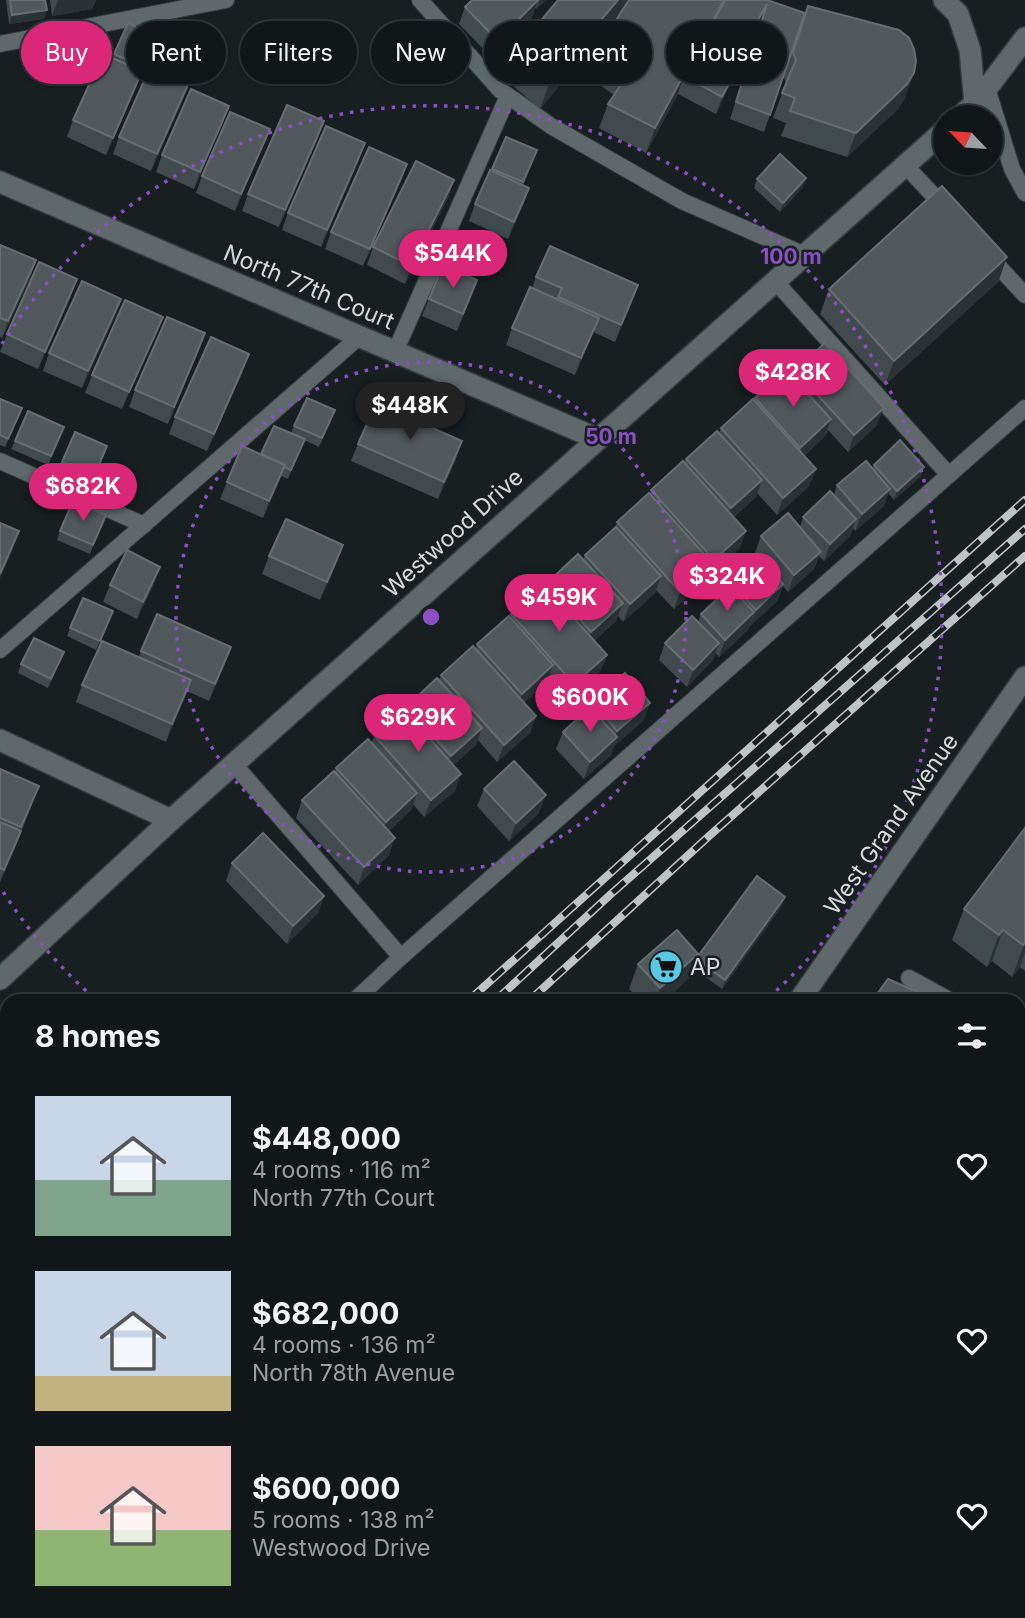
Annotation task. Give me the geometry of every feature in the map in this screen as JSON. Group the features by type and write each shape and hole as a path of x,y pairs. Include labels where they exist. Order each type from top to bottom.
{"street":[{"path":"944,0 958,14 970,50 974,103"},
{"path":"974,103 1025,38"},
{"name":"Westwood Drive","path":"0,979 233,764 933,140"},
{"name":"North 77th Court","path":"0,182 598,439"},
{"name":"West Grand Avenue","path":"804,994 1025,677"},
{"path":"0,740 171,820"}],"lane":[{"path":"0,44 226,0"},
{"path":"420,0 470,58 508,96 551,126 664,191 805,255"},
{"path":"395,352 508,96"},
{"path":"974,103 1025,193"},
{"path":"905,165 954,218"},
{"path":"981,247 1025,295"},
{"path":"775,281 949,475"},
{"path":"0,650 359,337"},
{"path":"361,994 1025,408"},
{"path":"0,461 144,525"},
{"path":"233,764 401,957"},
{"path":"909,978 938,994"}],"building":[{"path":"10,0 45,0 47,10 12,15"},
{"path":"472,0 538,0 519,19 521,21 484,21 484,26 465,7"},
{"path":"558,0 618,0 601,20 540,21"},
{"path":"629,0 724,0 713,21 666,21 666,84 679,84 655,128 608,104 621,84 652,84 652,21 615,21"},
{"path":"725,0 767,0 805,13 787,65 787,21 762,21 767,4 757,21 714,21"},
{"path":"808,6 899,30 909,38 916,61 914,73 907,84 856,133 790,111 795,98 782,93 796,60 793,53"},
{"path":"126,27 126,59 114,54"},
{"path":"112,58 126,64 126,84 136,84 113,138 73,120 89,84 112,84"},
{"path":"143,84 188,84 157,154 119,137"},
{"path":"698,84 729,84 722,97"},
{"path":"742,84 781,84 770,115 736,102"},
{"path":"191,89 229,106 200,172 162,155"},
{"path":"287,105 324,121 285,210 248,194"},
{"path":"230,112 270,129 241,194 202,176"},
{"path":"326,126 365,143 327,230 288,213"},
{"path":"506,137 537,150 523,182 492,169"},
{"path":"369,147 407,164 370,249 331,232"},
{"path":"780,154 806,178 783,203 757,179"},
{"path":"416,161 454,180 411,266 373,247"},
{"path":"490,170 529,188 514,222 475,204"},
{"path":"942,186 1007,257 894,361 829,289"},
{"path":"0,245 36,260 8,321 0,318"},
{"path":"550,246 638,285 621,325 558,297 562,288 536,277"},
{"path":"39,262 77,279 45,352 7,334"},
{"path":"443,265 477,280 463,314 429,299"},
{"path":"82,281 121,299 88,371 49,353"},
{"path":"530,287 599,318 581,358 512,328"},
{"path":"125,300 163,317 129,392 92,375"},
{"path":"167,317 205,333 174,407 135,390"},
{"path":"211,337 249,354 214,434 175,417"},
{"path":"825,343 884,408 854,435 795,370"},
{"path":"786,370 831,419 800,448 755,398"},
{"path":"307,398 335,410 322,438 294,426"},
{"path":"0,399 22,408 8,439 0,435"},
{"path":"753,399 816,469 783,498 721,428"},
{"path":"376,403 462,441 444,482 358,444"},
{"path":"28,411 64,427 51,456 15,441"},
{"path":"274,426 305,439 291,470 261,454"},
{"path":"717,431 762,480 731,508 686,459"},
{"path":"75,432 107,446 94,476 62,462"},
{"path":"900,440 924,467 897,491 874,465"},
{"path":"242,446 285,465 269,501 227,482"},
{"path":"683,461 746,531 714,560 651,490"},
{"path":"866,461 890,489 862,514 837,485"},
{"path":"830,491 856,519 830,544 803,517"},
{"path":"649,493 712,563 680,592 617,522"},
{"path":"73,501 106,515 93,545 60,531"},
{"path":"788,513 821,552 794,575 761,536"},
{"path":"286,519 343,545 327,582 269,556"},
{"path":"0,523 19,531 0,574"},
{"path":"616,527 661,576 630,604 585,555"},
{"path":"127,550 160,567 143,602 110,585"},
{"path":"578,554 623,603 591,632 547,583"},
{"path":"756,555 783,584 756,610 728,580"},
{"path":"544,585 607,655 574,684 511,614"},
{"path":"730,587 754,612 725,640 701,614"},
{"path":"83,598 113,611 100,641 70,628"},
{"path":"157,614 231,647 215,684 141,651"},
{"path":"509,616 553,665 522,694 477,644"},
{"path":"692,616 719,643 693,670 665,643"},
{"path":"34,638 64,652 51,679 21,664"},
{"path":"102,641 191,680 172,724 82,685"},
{"path":"473,646 536,716 504,745 441,675"},
{"path":"625,673 650,703 617,731 592,701"},
{"path":"437,678 482,728 451,756 406,707"},
{"path":"590,707 617,737 590,762 563,732"},
{"path":"404,709 461,774 431,800 374,735"},
{"path":"368,739 417,793 386,822 336,768"},
{"path":"514,761 546,795 516,823 484,789"},
{"path":"0,769 39,786 21,827 0,818"},
{"path":"334,771 395,838 364,867 302,800"},
{"path":"0,822 21,831 4,870 0,868"},
{"path":"1025,828 1023,945 1003,930 999,935 964,909"},
{"path":"263,833 324,896 293,926 232,863"},
{"name":"AP","path":"757,876 785,897 725,980 696,959"},
{"path":"677,930 698,954 660,988 638,964"},
{"path":"888,979 922,994 877,994"}],"railway":[{"path":"476,994 1025,500"},
{"path":"503,994 611,894 1025,529"},
{"path":"537,994 708,837 1025,556"}],"place":[{"name":"AP","path":"666,967"}]}
